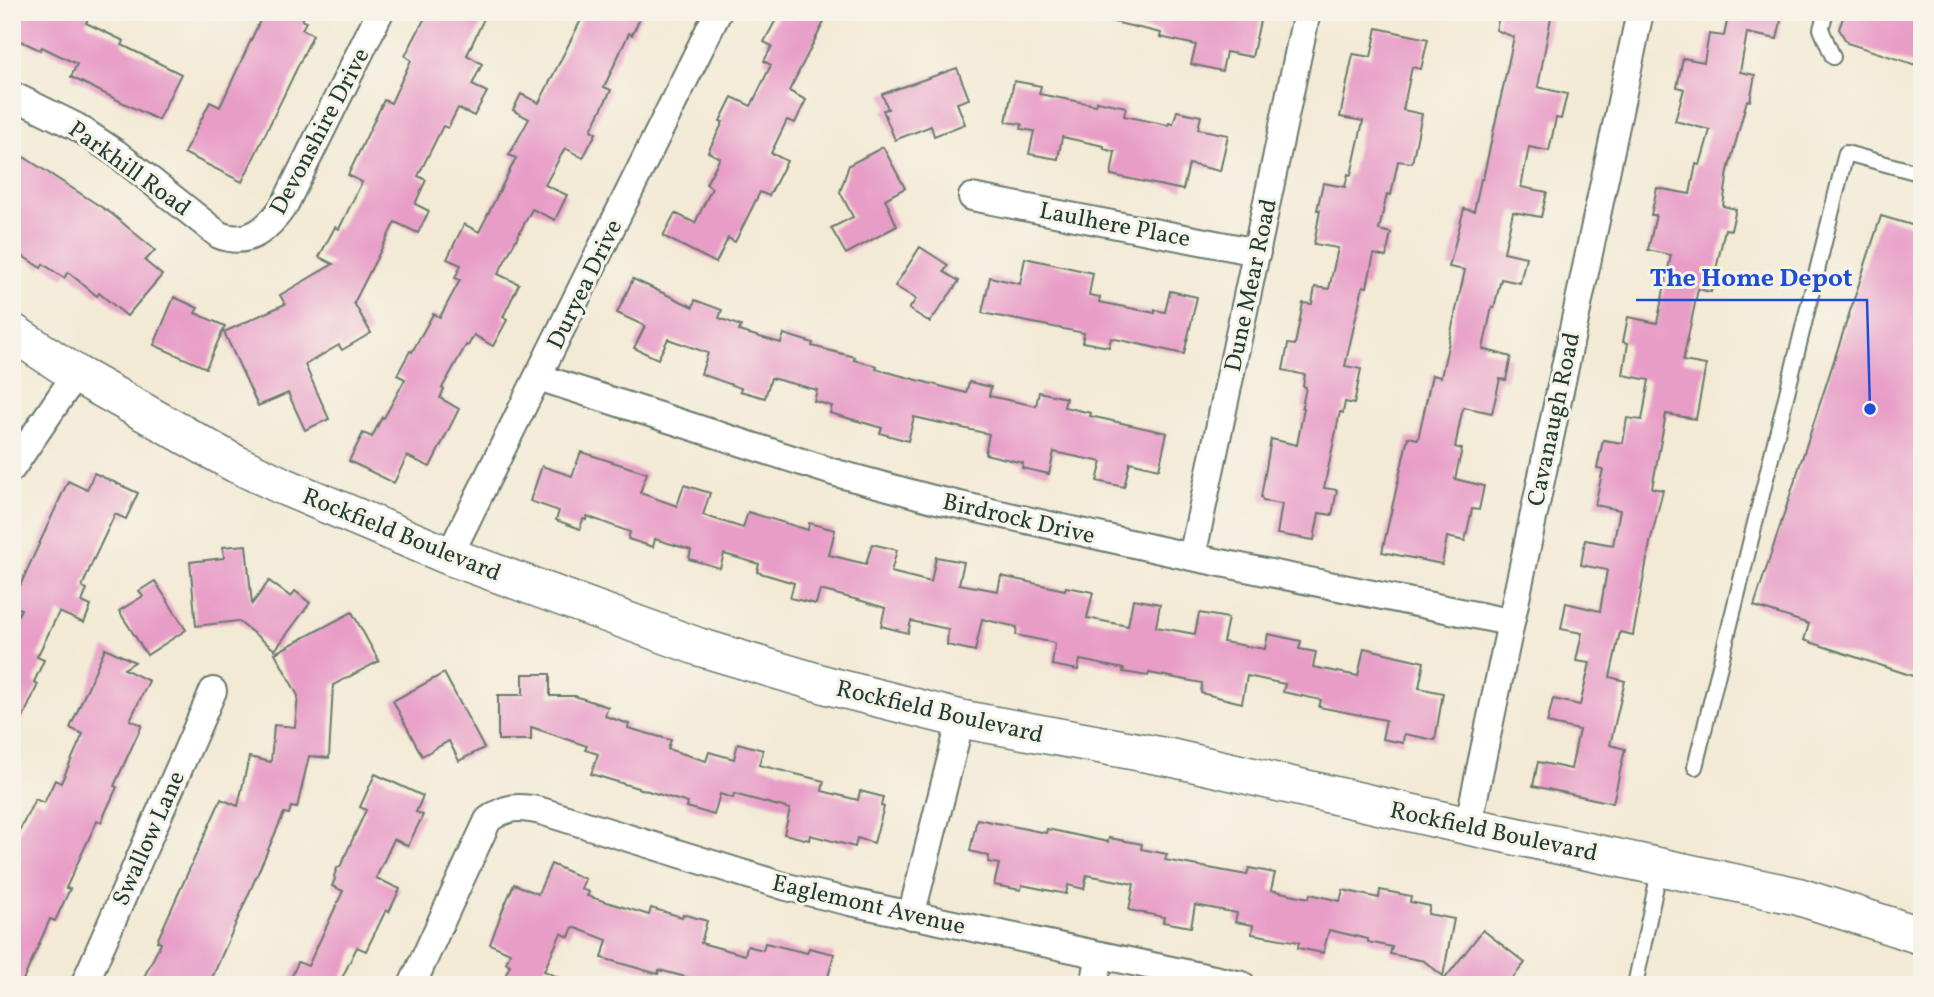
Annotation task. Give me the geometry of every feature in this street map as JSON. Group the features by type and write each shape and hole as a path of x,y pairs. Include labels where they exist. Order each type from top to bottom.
{"main road":[{"name":"Rockfield Boulevard","path":"12,332 76,374 248,470 449,556 699,648 830,686 961,719 1172,758 1468,826 1797,896 1922,936"}],"street":[{"name":"Devonshire Drive","path":"245,239 266,228 285,204 380,12"},
{"name":"Duryea Drive","path":"449,556 718,12"},
{"name":"Dune Mear Road","path":"1192,557 1307,12"},
{"name":"Cavanaugh Road","path":"1468,826 1640,12"},
{"name":"Parkhill Road","path":"12,95 77,127 117,153 219,235 231,240 245,239"},
{"name":"Laulhere Place","path":"972,197 1257,252"},
{"path":"12,468 76,374"},
{"name":"Birdrock Drive","path":"538,377 836,473 933,499 1192,557 1509,622"},
{"name":"Swallow Lane","path":"84,985 213,691"},
{"path":"912,916 961,719"},
{"name":"Eaglemont Avenue","path":"412,985 488,820 502,810 520,806 788,887 912,916 1242,985"},
{"path":"1094,985 1100,955"}],"lane":[{"path":"1826,12 1821,29 1833,57"},
{"path":"1695,767 1846,153 1922,174"},
{"path":"1635,985 1661,866"}],"building":[{"path":"12,12 91,12 86,23 124,41 122,45 181,74 158,120 71,77 77,64 42,47 40,50 12,37"},
{"path":"264,12 306,12 302,20 306,22 302,29 313,35 242,182 184,153 210,102 220,107"},
{"path":"428,12 487,12 467,55 482,64 472,85 487,92 474,116 458,108 448,128 443,126 418,176 426,180 415,204 429,211 418,233 395,222 354,303 371,333 342,350 339,345 305,365 329,419 305,430 288,393 258,406 224,332 285,304 280,295 333,264 319,257 335,227 339,229 362,182 348,175 384,100 391,103 411,60 405,56"},
{"path":"585,12 643,12 632,35 629,33 604,87 611,90 591,130 596,133 583,158 565,148 545,185 567,195 555,220 532,209 498,274 519,284 503,317 507,320 493,346 474,335 442,388 444,389 440,398 459,409 430,467 407,456 394,483 349,461 363,433 372,437 382,417 384,418 405,379 397,375 410,351 412,352 433,314 440,317 460,280 455,278 461,265 447,259 464,224 479,232 516,158 509,155 529,119 513,110 521,94 539,103"},
{"path":"780,12 829,12 789,91 806,100 795,123 787,120 771,153 787,161 769,196 760,192 735,242 728,238 716,263 663,236 675,213 695,223 712,188 706,184 720,158 708,152 723,122 720,121 732,97 751,106 771,65 764,61 772,46 764,42"},
{"path":"1106,12 1262,12 1252,57 1226,52 1222,71 1191,64 1196,45 1160,37 1161,33 1105,20"},
{"path":"1500,12 1552,12 1538,87 1567,94 1561,119 1556,118 1549,151 1529,147 1521,187 1547,192 1541,217 1513,212 1504,252 1526,257 1520,283 1501,279 1483,349 1511,357 1506,380 1500,379 1492,413 1463,407 1455,447 1462,449 1455,479 1484,486 1479,510 1472,509 1465,541 1447,537 1442,564 1382,552 1408,437 1418,439 1432,375 1441,377 1465,270 1449,267 1464,209 1474,211 1514,37 1496,30"},
{"path":"1729,12 1783,12 1777,39 1747,33 1740,72 1755,75 1750,101 1747,100 1728,171 1723,206 1736,209 1731,230 1725,229 1711,292 1698,289 1683,361 1706,365 1696,419 1666,414 1652,488 1663,490 1633,635 1620,632 1610,677 1625,681 1610,745 1625,749 1613,803 1533,786 1538,762 1571,769 1579,730 1547,723 1553,699 1580,705 1590,663 1576,661 1582,633 1561,629 1566,603 1600,611 1607,570 1581,565 1585,540 1613,545 1620,510 1595,505 1603,469 1597,468 1603,440 1623,443 1627,418 1642,420 1649,380 1623,375 1628,343 1623,342 1628,317 1657,323 1671,255 1648,250 1656,215 1651,215 1657,188 1690,194 1696,164 1700,165 1710,130 1675,121 1684,89 1677,87 1683,58 1704,62 1709,34 1724,36"},
{"path":"1845,12 1922,12 1922,67 1847,43 1839,29"},
{"path":"1377,28 1428,39 1421,69 1412,67 1403,110 1422,114 1412,163 1398,161 1391,195 1387,194 1379,230 1391,233 1386,257 1374,254 1367,287 1363,286 1345,366 1361,369 1354,404 1345,402 1343,413 1340,412 1324,488 1337,490 1332,515 1319,513 1314,540 1277,534 1282,504 1263,501 1261,497 1271,439 1297,445 1304,408 1305,375 1283,370 1288,344 1295,345 1303,303 1312,304 1315,287 1329,289 1338,248 1314,244 1320,210 1317,210 1323,183 1345,187 1348,174 1351,175 1363,121 1340,117 1353,54 1371,57"},
{"path":"957,68 969,99 957,103 965,124 934,136 931,126 895,140 883,110 888,109 882,94"},
{"path":"1014,81 1041,86 1039,94 1096,105 1097,101 1126,107 1124,116 1168,125 1173,124 1177,111 1201,116 1198,129 1228,135 1220,171 1189,164 1183,190 1111,175 1115,152 1104,149 1104,146 1062,137 1058,159 1029,154 1034,131 1021,129 1022,124 1006,122"},
{"path":"883,147 905,188 885,199 897,226 846,254 831,228 853,217 840,192 849,165"},
{"path":"24,157 112,214 155,250 145,261 162,275 127,316 68,272 64,278 43,264 41,268 12,249 12,176"},
{"path":"1881,216 1922,228 1922,679 1804,640 1809,624 1754,606"},
{"path":"920,247 948,265 944,272 959,281 930,322 909,309 916,299 895,286"},
{"path":"1025,258 1093,273 1089,295 1100,297 1099,302 1155,313 1155,310 1165,312 1170,291 1197,297 1184,354 1111,338 1109,347 1082,342 1084,333 982,313 990,277 1020,284"},
{"path":"633,279 693,307 695,300 722,310 719,318 741,326 739,331 781,343 784,334 813,343 812,346 855,357 854,360 877,366 876,369 966,393 969,382 991,387 989,396 1036,406 1039,392 1066,398 1064,407 1091,413 1090,416 1167,433 1159,469 1130,462 1124,487 1097,481 1102,462 1054,452 1049,474 1022,468 1023,463 985,454 989,434 914,417 908,441 880,433 882,428 830,413 832,406 814,401 817,390 771,378 765,398 740,391 741,388 701,374 708,353 668,339 658,359 634,348 645,326 617,313"},
{"path":"174,297 198,308 195,313 225,326 206,368 154,345"},
{"path":"581,452 647,473 640,493 677,506 684,485 710,493 703,515 743,528 748,512 808,530 809,523 835,530 829,555 866,564 872,544 897,550 891,572 931,582 936,557 964,562 959,584 998,591 1001,576 1065,590 1066,587 1093,592 1087,618 1128,626 1133,599 1160,604 1156,627 1195,634 1199,613 1228,618 1223,642 1265,649 1268,634 1301,641 1299,649 1316,652 1313,667 1358,676 1364,648 1424,662 1419,688 1443,693 1435,740 1404,734 1403,743 1382,739 1386,720 1319,707 1321,700 1283,692 1285,684 1247,676 1242,703 1201,693 1202,683 1149,673 1148,676 1123,672 1124,669 1080,660 1078,670 1052,665 1055,643 1016,635 1017,627 982,619 975,651 947,645 948,629 911,621 908,633 881,626 885,608 862,601 820,590 816,604 790,598 794,583 757,572 759,564 724,554 720,568 689,559 691,550 655,539 653,547 628,539 630,532 587,516 580,529 556,520 559,511 530,501 542,466 572,476"},
{"path":"94,473 138,493 126,519 115,514 82,587 87,589 82,602 91,606 84,623 59,612 37,657 44,660 34,682 38,684 12,743 12,627 21,609 12,603 68,481 87,490"},
{"path":"246,545 252,604 269,581 291,597 295,591 310,603 275,650 238,621 196,626 190,562 224,558 223,547"},
{"path":"155,581 186,630 147,655 119,611 143,596 139,591"},
{"path":"352,612 379,661 333,685 329,758 309,756 297,808 291,807 289,814 284,813 209,985 155,985 143,979 161,943 157,941 221,799 238,806 249,757 271,762 274,725 295,727 298,696 275,653"},
{"path":"105,648 135,662 124,669 149,681 130,720 142,725 101,822 97,821 66,888 70,889 55,921 50,919 21,985 12,985 12,846 35,799 44,803 55,780 61,783 83,734 70,728"},
{"path":"444,673 484,748 459,761 449,741 422,756 393,701"},
{"path":"523,674 550,674 550,696 575,696 608,707 605,716 629,724 628,728 671,740 668,749 706,761 709,752 734,759 738,743 763,750 759,765 824,781 822,791 858,800 860,791 883,797 881,806 884,807 874,843 857,838 855,847 810,835 809,840 784,834 790,809 734,794 733,798 720,794 714,815 687,807 688,803 591,774 598,754 585,750 587,746 531,727 531,740 498,740 498,695 523,695"},
{"path":"375,774 423,796 416,812 423,815 408,846 394,839 376,878 400,889 389,912 386,910 366,951 357,947 341,980 351,985 288,985 298,962 308,966 343,891 332,886 334,876 366,810 360,807"},
{"path":"977,819 1046,833 1047,829 1108,842 1109,838 1142,844 1141,849 1167,854 1165,860 1247,875 1249,868 1275,873 1271,890 1309,898 1310,894 1340,901 1343,890 1379,898 1380,890 1411,896 1410,902 1430,906 1428,914 1454,919 1443,976 1424,961 1390,954 1392,947 1329,930 1323,953 1298,948 1299,942 1252,934 1253,925 1235,922 1237,913 1195,905 1191,927 1163,922 1164,917 1129,910 1134,884 1087,875 1084,889 1068,885 1066,894 1022,885 1021,890 994,885 999,864 988,862 989,856 970,851"},
{"path":"551,864 585,879 581,889 589,892 587,896 649,915 651,908 707,921 701,943 745,955 747,946 763,950 765,943 807,953 809,948 834,954 826,985 752,985 724,978 722,985 695,985 697,980 659,970 658,974 602,958 607,940 573,927 569,937 561,933 544,971 576,985 501,985 510,965 506,963 510,953 490,944 503,909 514,884 538,894"},
{"path":"1483,930 1525,963 1507,985 1491,985 1481,977 1475,985 1440,985"}],"place":[{"name":"The Home Depot","path":"1870,409"}]}
